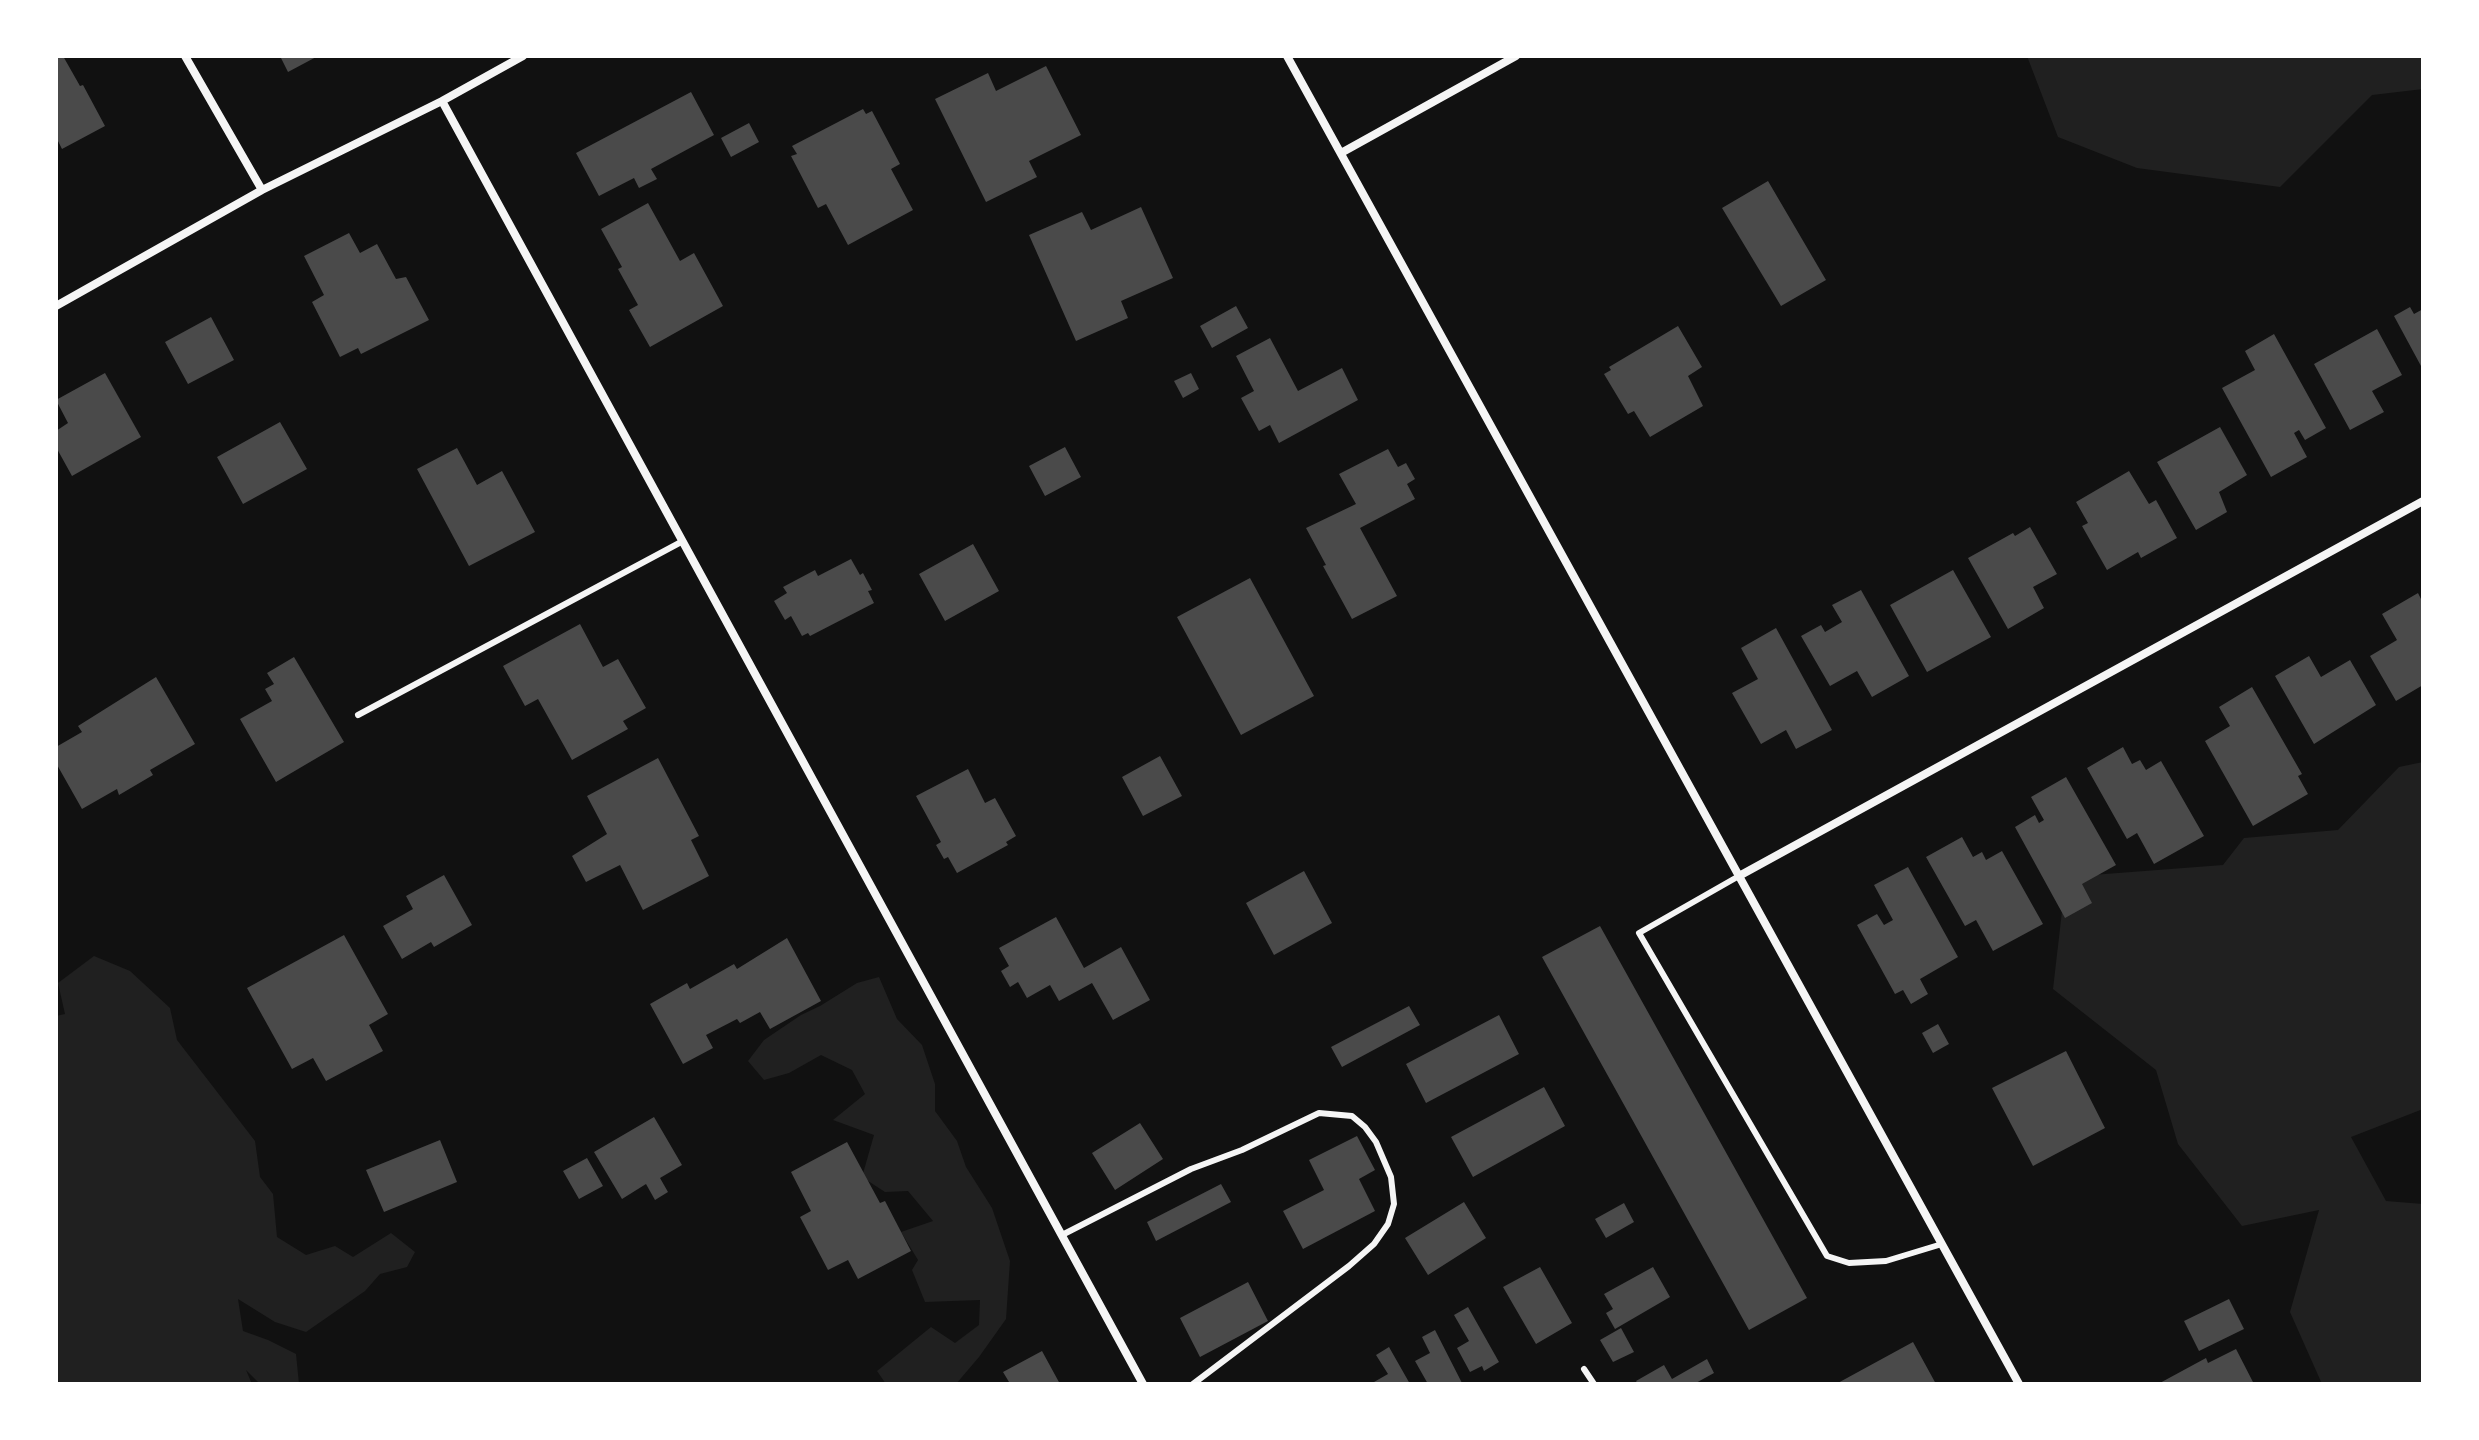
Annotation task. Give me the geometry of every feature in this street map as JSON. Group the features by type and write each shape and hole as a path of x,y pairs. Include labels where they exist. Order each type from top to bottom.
{"street":[{"path":"185,56 262,190"},
{"path":"56,306 262,190 442,101 523,56"},
{"path":"1287,56 2019,1384"},
{"path":"1341,153 1516,56"},
{"path":"442,101 1143,1384"},
{"path":"1739,876 2423,501"}],"lane":[{"path":"358,715 683,541"},
{"path":"1739,876 1639,933 1827,1256 1849,1263 1886,1261 1942,1244"},
{"path":"1062,1235 1191,1169 1242,1150 1319,1113 1352,1116 1365,1127 1376,1142 1391,1177 1394,1204 1388,1224 1374,1244 1349,1266 1193,1384"},
{"path":"1584,1369 1594,1384"}],"shaded area":[{"path":"2027,56 2423,56 2423,89 2372,95 2280,187 2137,168 2058,137"},
{"path":"2423,762 2423,1109 2351,1137 2386,1201 2423,1204 2423,1384 2322,1384 2290,1312 2319,1210 2242,1226 2178,1144 2156,1070 2053,989 2066,877 2223,865 2244,838 2338,830 2399,767"},
{"path":"94,956 130,971 170,1008 177,1040 255,1141 260,1177 273,1194 277,1237 306,1255 335,1246 353,1257 391,1233 415,1252 407,1267 380,1274 365,1291 306,1332 275,1322 238,1299 243,1331 296,1354 299,1384 260,1384 246,1370 252,1384 56,1384 56,1016 65,1014 58,983"},
{"path":"879,977 897,1019 922,1045 935,1084 935,1111 957,1141 966,1167 992,1208 1010,1261 1006,1319 956,1384 886,1384 877,1371 931,1327 955,1343 979,1325 980,1300 925,1302 912,1270 918,1260 901,1232 933,1221 908,1191 885,1192 862,1177 874,1135 833,1120 865,1094 852,1070 821,1055 789,1073 764,1080 748,1061 764,1040 801,1015 857,983"}],"building":[{"path":"56,56 63,56 105,126 62,149 56,137"},
{"path":"280,56 318,56 288,72"},
{"path":"1046,66 1081,135 1029,161 1037,177 986,202 935,99 988,73 996,91"},
{"path":"691,92 714,135 651,169 657,179 639,188 634,178 599,196 576,153"},
{"path":"863,109 866,114 872,111 900,164 891,169 913,210 848,245 826,204 818,208 791,156 797,154 792,146"},
{"path":"749,123 759,142 731,157 721,138"},
{"path":"1768,181 1826,280 1781,306 1722,208"},
{"path":"648,203 680,261 694,253 723,306 650,347 629,310 638,305 601,229"},
{"path":"1141,207 1173,278 1121,301 1128,318 1076,341 1029,235 1082,212 1091,230"},
{"path":"349,233 360,253 377,244 396,279 406,277 429,320 361,354 358,348 340,357 312,302 324,295 304,256"},
{"path":"1236,306 1248,328 1212,348 1200,326"},
{"path":"2410,307 2414,314 2423,309 2421,366 2394,316"},
{"path":"211,317 234,360 188,384 165,342"},
{"path":"1678,326 1702,367 1688,376 1703,406 1650,437 1634,411 1628,414 1604,374 1611,370 1609,367"},
{"path":"2377,329 2402,375 2372,391 2384,412 2350,430 2314,364"},
{"path":"2274,334 2326,428 2305,440 2299,430 2294,433 2307,457 2271,477 2222,388 2255,370 2245,351"},
{"path":"1270,338 1298,391 1342,368 1358,400 1279,443 1270,425 1259,431 1241,398 1254,391 1236,356"},
{"path":"105,373 141,437 72,476 56,447 56,431 68,423 56,400"},
{"path":"1191,373 1199,389 1183,398 1174,381"},
{"path":"280,422 307,469 243,504 217,457"},
{"path":"2220,427 2247,475 2219,492 2227,512 2196,530 2157,462"},
{"path":"1065,447 1081,477 1045,496 1029,466"},
{"path":"457,448 477,485 502,471 535,532 469,566 417,469"},
{"path":"1388,449 1398,467 1406,463 1415,479 1407,484 1415,499 1360,528 1397,596 1352,619 1306,528 1356,504 1339,474"},
{"path":"2129,471 2149,504 2156,500 2177,538 2141,558 2138,552 2107,570 2082,526 2088,523 2076,502"},
{"path":"2030,527 2057,574 2033,587 2044,608 2008,629 1968,558"},
{"path":"973,544 999,591 945,621 919,574"},
{"path":"851,559 872,590 868,591 874,603 810,636 808,633 802,636 791,616 785,620 774,601 787,593 783,587 815,570 818,576"},
{"path":"1953,570 1991,637 1927,672 1890,605"},
{"path":"1250,578 1314,696 1241,735 1177,617"},
{"path":"1861,590 1909,676 1872,697 1857,671 1830,686 1801,636 1821,625 1825,632 1842,622 1832,605"},
{"path":"2418,593 2423,603 2423,685 2396,701 2370,656 2397,640 2382,614"},
{"path":"580,624 603,667 618,659 646,708 623,721 628,729 572,760 538,699 525,706 503,666"},
{"path":"1776,628 1832,730 1796,749 1786,730 1761,744 1732,693 1758,679 1741,648"},
{"path":"2309,656 2321,677 2350,660 2376,705 2314,744 2275,676"},
{"path":"294,657 344,742 276,782 240,719 272,701 265,689 274,684 267,673"},
{"path":"156,677 195,744 150,770 153,775 119,795 117,789 82,809 56,763 56,747 82,732 78,726"},
{"path":"2252,687 2302,774 2298,776 2308,794 2253,826 2205,741 2230,726 2219,707"},
{"path":"2123,747 2132,764 2140,760 2146,770 2161,761 2204,836 2154,864 2137,833 2127,839 2087,768"},
{"path":"1160,756 1182,796 1143,816 1122,777"},
{"path":"658,758 699,836 691,840 709,876 643,910 620,865 586,882 572,856 607,834 587,796"},
{"path":"968,769 985,803 995,798 1016,836 1006,842 1008,845 957,873 936,845 941,842 916,796"},
{"path":"2066,777 2116,865 2082,884 2092,903 2065,918 2015,827 2035,815 2039,823 2044,820 2031,797"},
{"path":"1962,837 1973,857 1982,852 1986,860 2002,851 2043,924 1993,951 1976,920 1965,926 1926,857"},
{"path":"1908,867 1958,957 1920,979 1928,994 1911,1004 1903,990 1895,994 1857,925 1877,914 1884,925 1893,920 1874,885"},
{"path":"1304,871 1332,923 1274,955 1246,903"},
{"path":"444,875 472,925 434,947 431,942 402,959 383,926 413,909 406,896"},
{"path":"1056,917 1084,968 1121,947 1150,1000 1113,1020 1092,983 1059,1001 1050,985 1027,998 1018,982 1010,987 1001,971 1009,966 999,948"},
{"path":"1600,926 1807,1298 1749,1330 1542,957"},
{"path":"344,935 388,1014 369,1025 383,1051 326,1081 313,1058 292,1069 247,988"},
{"path":"787,938 821,1001 770,1029 760,1012 740,1023 737,1019 706,1035 713,1048 683,1064 650,1004 687,983 690,989 734,964 737,969"},
{"path":"1409,1006 1420,1025 1342,1067 1331,1047"},
{"path":"1499,1015 1519,1054 1426,1103 1406,1064"},
{"path":"1938,1024 1949,1044 1933,1053 1922,1033"},
{"path":"2066,1051 2105,1128 2033,1166 1992,1088"},
{"path":"1544,1087 1565,1126 1473,1177 1451,1137"},
{"path":"654,1117 682,1165 660,1178 668,1192 655,1200 646,1184 622,1199 594,1152"},
{"path":"1140,1123 1163,1159 1115,1190 1092,1153"},
{"path":"1357,1136 1375,1170 1359,1179 1375,1211 1303,1249 1283,1211 1324,1190 1309,1160"},
{"path":"440,1140 457,1182 384,1212 366,1170"},
{"path":"847,1142 880,1203 885,1201 911,1251 858,1279 848,1260 828,1270 800,1217 811,1211 791,1172"},
{"path":"587,1158 603,1186 579,1199 563,1171"},
{"path":"1221,1184 1231,1202 1156,1241 1147,1222"},
{"path":"1464,1202 1486,1238 1428,1275 1405,1238"},
{"path":"1624,1203 1634,1222 1606,1238 1595,1219"},
{"path":"1540,1267 1572,1323 1536,1344 1503,1287"},
{"path":"1653,1267 1670,1297 1615,1329 1606,1313 1613,1309 1604,1294"},
{"path":"1248,1282 1268,1321 1200,1357 1180,1318"},
{"path":"2229,1299 2244,1329 2199,1351 2184,1321"},
{"path":"1468,1307 1499,1362 1484,1371 1482,1366 1470,1372 1457,1348 1469,1341 1454,1315"},
{"path":"1621,1328 1634,1352 1613,1362 1600,1340"},
{"path":"1435,1330 1460,1384 1428,1384 1415,1361 1430,1353 1422,1337"},
{"path":"1913,1342 1936,1384 1836,1384"},
{"path":"1389,1347 1410,1384 1375,1384 1388,1374 1376,1355"},
{"path":"2236,1349 2254,1384 2158,1384 2206,1358 2208,1363"},
{"path":"1042,1351 1060,1384 1005,1384 1009,1382 1003,1372"},
{"path":"1707,1359 1714,1373 1694,1384 1638,1384 1636,1381 1664,1365 1672,1379"}]}
